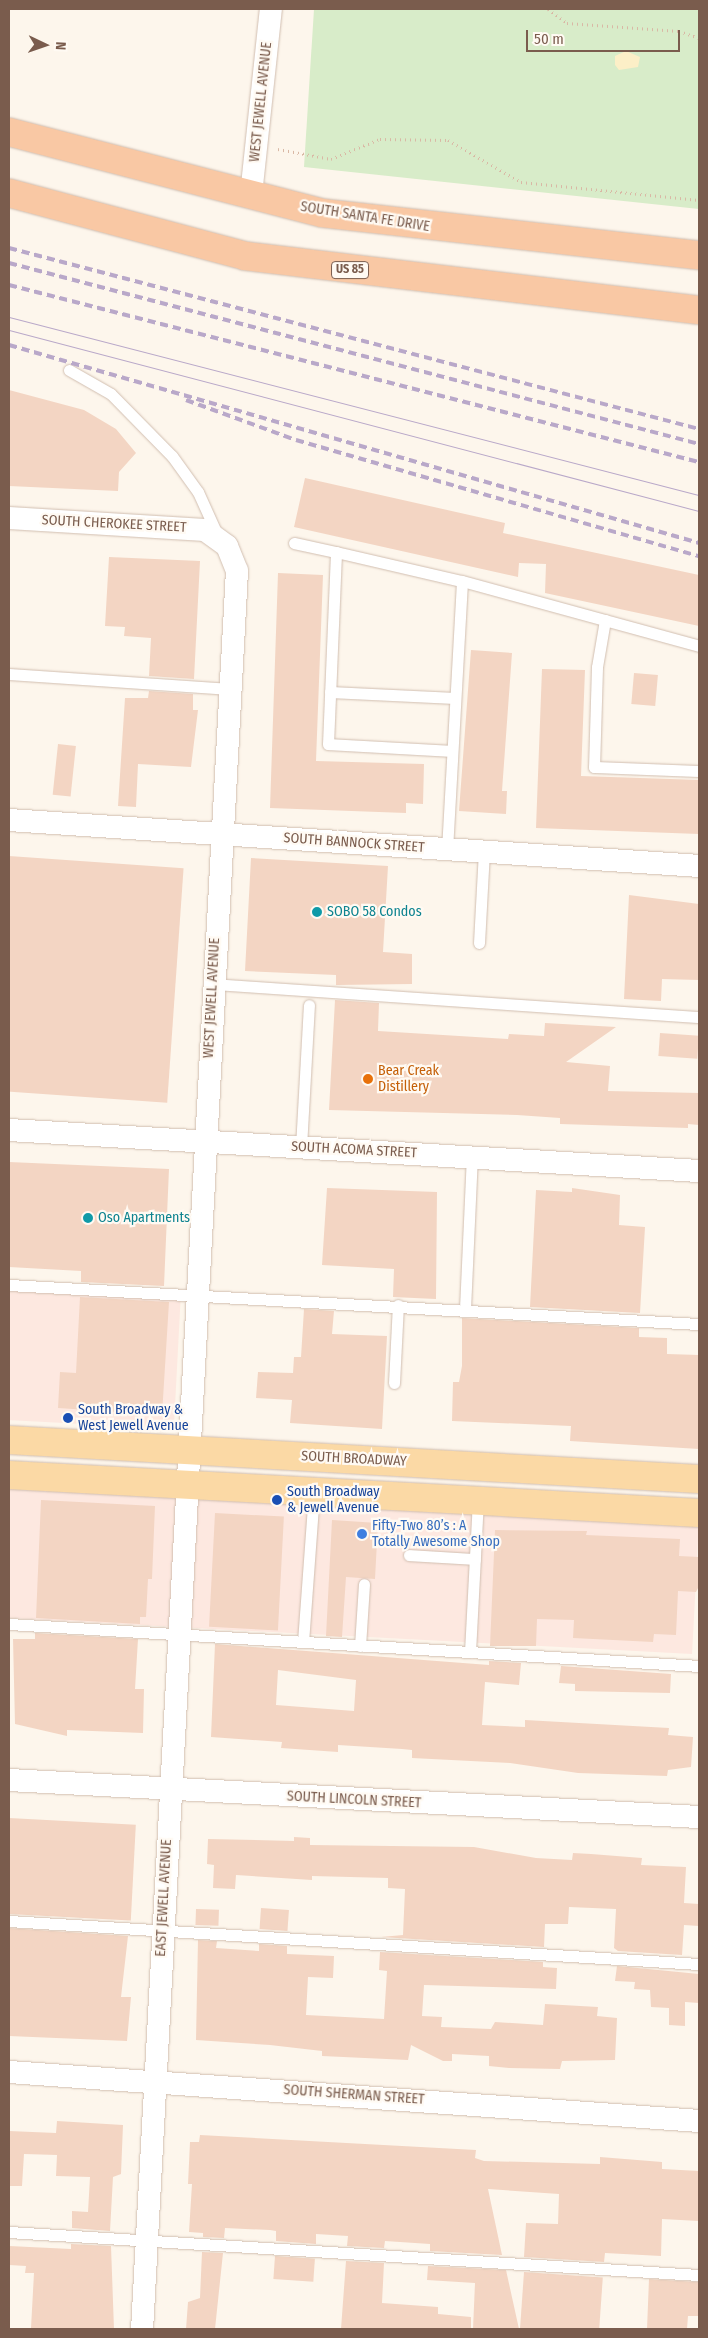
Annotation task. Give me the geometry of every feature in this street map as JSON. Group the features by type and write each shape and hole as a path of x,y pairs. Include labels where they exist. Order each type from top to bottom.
{"highway":[{"name":"SOUTH SANTA FE DRIVE","path":"9,132 251,195 332,214 699,255"},
{"name":"US 85","path":"9,193 245,256 699,310"}],"main road":[{"name":"SOUTH BROADWAY","path":"9,1440 185,1467 314,1492 699,1513"},
{"name":"SOUTH BROADWAY","path":"9,1475 185,1467 699,1479"}],"street":[{"name":"WEST JEWELL AVENUE","path":"251,195 271,9"},
{"name":"SOUTH CHEROKEE STREET","path":"9,518 192,528 218,536"},
{"name":"WEST JEWELL AVENUE","path":"185,1467 237,571 234,558 218,536"},
{"name":"SOUTH BANNOCK STREET","path":"9,820 699,866"},
{"name":"SOUTH ACOMA STREET","path":"9,1130 699,1171"},
{"name":"EAST JEWELL AVENUE","path":"142,2329 185,1467"},
{"name":"SOUTH LINCOLN STREET","path":"9,1780 169,1791 699,1817"},
{"name":"SOUTH SHERMAN STREET","path":"9,2072 155,2080 699,2121"}],"lane":[{"path":"69,370 111,394 172,456 198,492 218,536"},
{"path":"294,542 462,581 699,646"},
{"path":"336,552 328,744 452,751"},
{"path":"447,850 462,581"},
{"path":"605,620 597,667 594,767 699,771"},
{"path":"9,674 230,689"},
{"path":"330,692 455,698"},
{"path":"479,943 484,852"},
{"path":"213,984 699,1017"},
{"path":"302,1147 308,1006"},
{"path":"465,1309 472,1157"},
{"path":"9,1284 195,1293 699,1324"},
{"path":"394,1383 398,1305"},
{"path":"303,1642 314,1492"},
{"path":"470,1652 478,1501"},
{"path":"409,1555 475,1559"},
{"path":"360,1646 364,1584"},
{"path":"9,1624 699,1666"},
{"path":"9,1921 699,1964"},
{"path":"9,2232 147,2242 699,2274"}],"path":[{"path":"548,9 567,23 679,31 699,38"},
{"path":"258,130 269,130 280,152 331,159 380,139 448,140 521,182 699,200"}],"shaded area":[{"path":"9,1287 181,1296 174,1429 9,1420"},
{"path":"9,1484 699,1520 692,1654 9,1618"}],"green space":[{"path":"314,9 699,9 699,209 304,167"}],"sand":[{"path":"626,51 640,57 638,67 619,70 615,65 615,56"}],"building":[{"path":"9,390 84,410 116,429 136,453 119,472 118,491 9,486"},
{"path":"305,478 505,523 503,533 699,575 699,626 545,593 546,564 519,563 518,577 294,527"},
{"path":"109,557 200,561 194,679 149,676 151,638 124,636 125,627 105,626"},
{"path":"278,573 323,575 316,761 424,764 423,804 406,803 406,813 270,808"},
{"path":"471,650 512,653 502,791 507,791 506,814 459,811"},
{"path":"542,669 585,670 581,776 699,780 699,834 536,828"},
{"path":"634,673 658,675 655,706 631,704"},
{"path":"149,691 193,694 193,710 198,710 191,767 138,764 136,807 118,806 125,698 148,698"},
{"path":"58,744 76,746 71,797 53,795"},
{"path":"9,856 184,868 167,1103 9,1092"},
{"name":"SOBO 58 Condos","path":"251,858 388,866 383,952 412,954 412,984 336,985 336,975 245,971"},
{"path":"629,895 699,904 699,980 662,979 661,1001 624,999"},
{"path":"335,1000 379,1003 378,1031 508,1039 509,1034 544,1036 545,1023 616,1027 566,1062 610,1066 608,1091 699,1093 699,1125 688,1124 688,1128 560,1124 560,1118 517,1115 329,1110"},
{"path":"660,1033 699,1036 697,1059 658,1056"},
{"name":"Oso Apartments","path":"9,1162 169,1169 164,1286 81,1282 81,1271 9,1267"},
{"path":"327,1188 437,1192 436,1299 393,1297 394,1269 322,1265"},
{"path":"572,1188 620,1195 619,1225 645,1227 640,1313 530,1307 536,1190 572,1192"},
{"path":"80,1297 169,1302 162,1415 58,1408 60,1372 76,1373"},
{"path":"304,1309 334,1311 332,1334 387,1336 382,1429 290,1423 292,1400 256,1398 258,1372 293,1373 294,1357 301,1357"},
{"path":"462,1318 639,1328 639,1337 667,1338 667,1354 699,1355 699,1449 570,1441 571,1426 452,1421 453,1382 459,1382 462,1366"},
{"path":"41,1500 155,1506 152,1579 148,1579 146,1617 140,1617 140,1624 36,1618"},
{"path":"215,1513 284,1517 278,1630 209,1627"},
{"path":"332,1520 378,1523 375,1579 346,1577 342,1637 326,1636"},
{"path":"495,1530 587,1531 586,1535 680,1539 679,1556 699,1557 699,1586 696,1592 678,1591 676,1635 654,1634 653,1642 573,1638 574,1620 537,1619 536,1646 490,1646"},
{"path":"35,1633 138,1639 135,1689 144,1689 143,1733 67,1730 67,1736 15,1724 13,1639 35,1639"},
{"path":"215,1644 489,1665 489,1661 521,1663 519,1685 485,1682 482,1725 525,1727 525,1720 669,1728 668,1735 693,1737 691,1767 668,1770 667,1776 578,1773 510,1763 412,1758 412,1750 402,1749 338,1745 338,1752 281,1748 282,1742 211,1737","holes":["278,1670 356,1680 354,1711 276,1705"]},
{"path":"561,1666 671,1674 670,1693 575,1691 575,1684 559,1683"},
{"path":"9,1818 136,1825 131,1921 9,1914"},
{"path":"294,1837 310,1838 310,1845 474,1847 536,1858 572,1860 573,1853 591,1854 642,1858 641,1865 686,1867 684,1903 699,1904 699,1926 684,1925 682,1955 618,1951 614,1948 616,1909 569,1907 568,1924 545,1924 544,1947 381,1937 403,1935 405,1889 388,1888 388,1878 312,1876 312,1880 236,1875 235,1889 213,1888 214,1865 207,1864 208,1839 294,1841"},
{"path":"261,1908 289,1910 287,1931 260,1929"},
{"path":"196,1909 219,1910 218,1926 195,1925"},
{"path":"9,1928 128,1936 121,1997 131,1997 127,2041 9,2036"},
{"path":"198,1940 217,1941 216,1948 259,1951 259,1944 287,1946 287,1954 334,1956 333,1978 308,1977 306,2015 384,2019 387,1971 379,1970 380,1952 543,1962 543,1967 557,1968 556,1989 424,1985 422,2016 442,2017 441,2027 491,2029 495,2022 543,2025 545,2004 598,2007 597,2016 617,2018 615,2060 562,2061 560,2069 509,2068 489,2066 489,2056 452,2054 452,2061 443,2061 411,2045 408,2060 322,2056 322,2051 196,2040"},
{"path":"617,1966 699,1974 699,2003 685,2002 685,2026 669,2025 669,2008 651,2007 650,1990 634,1989 635,1982 615,1981"},
{"path":"57,2121 123,2125 121,2174 113,2177 110,2231 72,2228 72,2211 88,2212 90,2177 56,2176 57,2155 24,2154 22,2186 9,2186 9,2131 56,2133"},
{"path":"200,2135 476,2150 475,2158 484,2161 600,2164 600,2157 662,2162 662,2169 699,2171 699,2221 662,2219 661,2256 605,2253 604,2262 524,2257 526,2223 558,2224 559,2194 488,2189 502,2255 430,2251 430,2244 385,2241 384,2248 347,2246 348,2236 316,2234 316,2244 276,2241 276,2231 270,2230 225,2228 224,2238 203,2237 203,2233 189,2232 192,2184 188,2184 190,2142 199,2142"},
{"path":"71,2244 111,2246 114,2329 31,2328 34,2273 25,2273 26,2266 9,2265 9,2246 71,2249"},
{"path":"202,2252 223,2253 215,2329 186,2329 188,2302 200,2298"},
{"path":"275,2256 315,2259 313,2282 273,2279"},
{"path":"346,2261 384,2263 382,2303 438,2307 438,2314 471,2317 471,2329 341,2329"},
{"path":"428,2266 506,2270 519,2329 473,2329 475,2283 427,2280"},
{"path":"524,2272 603,2278 599,2329 520,2329"},
{"path":"649,2279 699,2282 699,2316 688,2316 687,2329 647,2329"}],"tram line":[{"path":"9,317 699,495"},
{"path":"9,330 699,511"}],"railway":[{"path":"9,248 699,429"},
{"path":"9,263 699,444"},
{"path":"9,285 699,462"},
{"path":"9,345 699,543"},
{"path":"186,400 296,440 699,556"}],"place":[{"name":"SOBO 58 Condos","path":"317,912"},
{"name":"Bear Creak Distillery","path":"368,1079"},
{"name":"Oso Apartments","path":"88,1218"},
{"name":"South Broadway & West Jewell Avenue","path":"68,1418"},
{"name":"South Broadway & Jewell Avenue","path":"277,1500"},
{"name":"Fifty-Two 80’s : A Totally Awesome Shop","path":"362,1534"}]}
